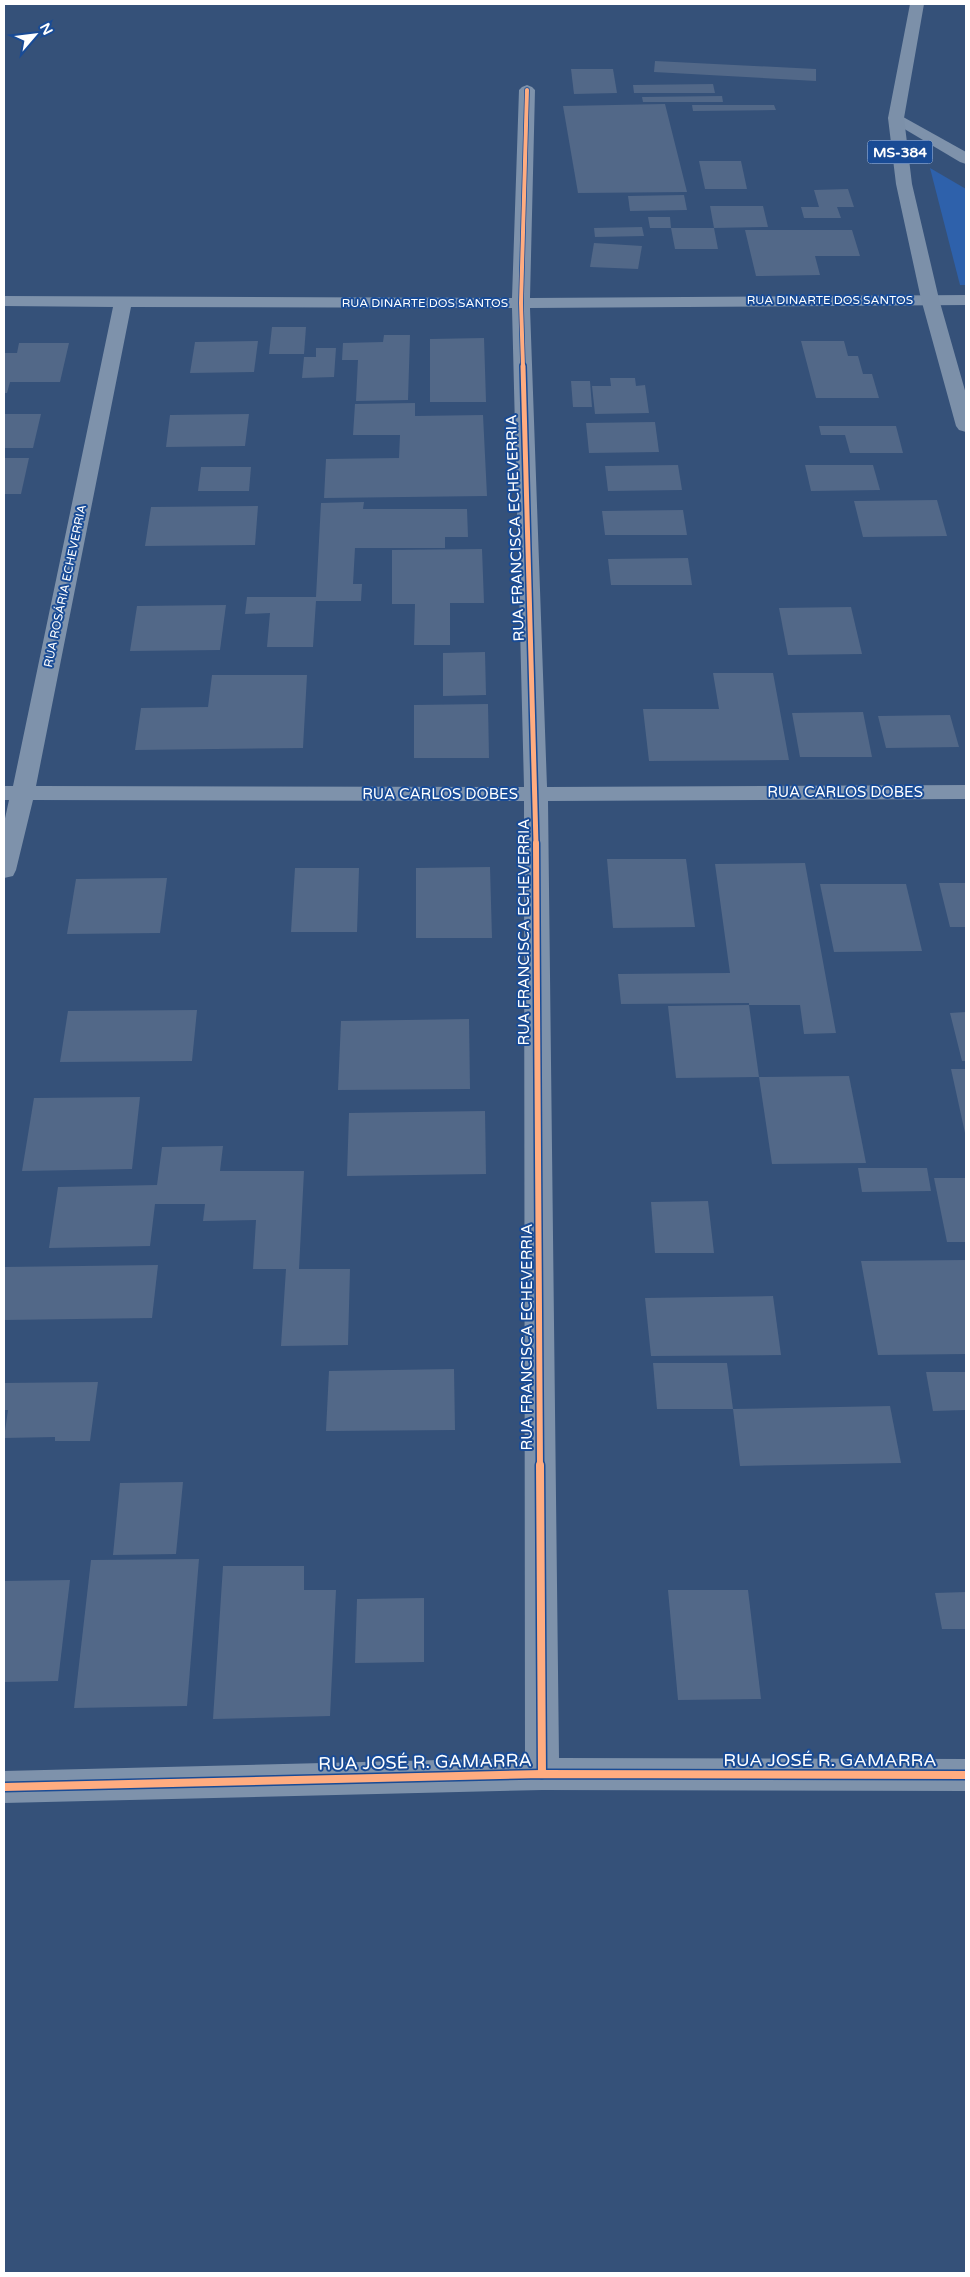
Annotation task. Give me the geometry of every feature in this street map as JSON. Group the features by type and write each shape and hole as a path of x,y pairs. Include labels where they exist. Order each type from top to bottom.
{"main road":[{"name":"MS-384","path":"917,4 896,118 904,184 930,299 966,426"}],"street":[{"name":"RUA FRANCISCA ECHEVERRIA","path":"527,90 521,303 536,794 542,1774"},
{"path":"896,118 966,159"},
{"name":"RUA DINARTE DOS SANTOS","path":"4,301 521,303 966,300"},
{"name":"RUA ROSÁRIA ECHEVERRIA","path":"4,870 13,793 123,302"},
{"name":"RUA CARLOS DOBES","path":"13,793 536,794 966,792"},
{"name":"RUA JOSÉ R. GAMARRA","path":"4,1787 542,1774 966,1775"}],"shaded area":[{"path":"930,168 966,189 966,285 960,285"}],"building":[{"path":"655,61 816,69 816,81 654,72"},
{"path":"571,69 613,69 617,93 574,94"},
{"path":"713,84 715,93 634,93 633,85"},
{"path":"722,96 723,102 643,102 642,97"},
{"path":"665,104 687,192 578,193 563,106"},
{"path":"692,105 774,105 776,110 693,111"},
{"path":"699,161 741,161 747,189 705,189"},
{"path":"848,189 854,207 837,207 841,218 804,218 801,207 819,207 814,190"},
{"path":"684,195 687,210 630,211 628,196"},
{"path":"710,206 763,206 768,227 714,228"},
{"path":"648,217 670,217 671,228 650,228"},
{"path":"642,227 644,236 595,237 594,228"},
{"path":"671,228 714,228 718,249 675,249"},
{"path":"745,230 852,230 860,256 815,256 820,275 756,276"},
{"path":"594,243 642,246 638,269 590,267"},
{"path":"272,327 306,327 304,354 269,354"},
{"path":"384,335 410,335 408,400 356,401 358,360 342,360 343,343 383,342"},
{"path":"484,338 486,402 430,402 430,339"},
{"path":"258,341 254,372 190,373 195,342"},
{"path":"801,341 844,341 848,356 858,356 863,374 872,374 879,398 816,398"},
{"path":"19,343 69,343 60,382 10,382 7,393 4,393 4,353 17,353"},
{"path":"316,348 336,348 334,377 302,378 304,357 316,357"},
{"path":"610,378 635,378 636,386 645,385 649,413 595,414 592,386 611,386"},
{"path":"571,381 590,381 592,407 573,407"},
{"path":"415,403 415,416 483,415 487,496 324,498 326,459 399,458 400,435 353,435 355,404"},
{"path":"4,414 41,414 33,448 4,448"},
{"path":"249,414 245,446 166,447 170,415"},
{"path":"655,422 659,452 589,453 586,423"},
{"path":"819,426 896,426 903,453 850,453 845,435 821,435"},
{"path":"4,458 29,458 21,494 4,494"},
{"path":"678,465 682,490 608,491 605,466"},
{"path":"805,465 873,465 880,490 811,491"},
{"path":"201,467 251,467 249,491 198,491"},
{"path":"937,500 947,536 863,537 854,501"},
{"path":"364,502 363,509 467,509 468,537 445,537 445,548 355,548 353,584 362,584 361,601 316,601 313,647 267,647 270,613 245,614 247,597 316,597 321,503"},
{"path":"258,506 255,545 145,546 151,507"},
{"path":"683,510 687,535 605,535 602,511"},
{"path":"482,549 484,603 450,603 450,645 414,645 415,604 392,604 392,550"},
{"path":"688,558 692,585 611,585 608,559"},
{"path":"226,605 220,650 130,651 137,606"},
{"path":"851,607 862,654 788,655 779,608"},
{"path":"485,652 486,695 443,696 443,653"},
{"path":"713,673 773,673 789,760 649,761 643,709 719,709"},
{"path":"212,675 307,675 303,748 135,750 141,708 208,707"},
{"path":"488,704 489,758 414,758 414,705"},
{"path":"863,712 872,757 800,757 792,713"},
{"path":"950,715 959,747 886,748 878,716"},
{"path":"607,859 686,859 695,927 613,928"},
{"path":"805,863 836,1033 804,1034 800,1005 749,1005 749,1003 621,1004 618,974 730,973 715,864"},
{"path":"490,867 492,938 416,938 416,868"},
{"path":"295,868 359,868 357,932 291,932"},
{"path":"167,878 160,933 67,934 76,879"},
{"path":"939,883 966,883 966,927 950,927"},
{"path":"820,884 906,884 922,951 834,952"},
{"path":"749,1005 759,1077 676,1078 668,1006"},
{"path":"197,1010 192,1061 60,1062 68,1011"},
{"path":"966,1012 966,1061 962,1061 950,1013"},
{"path":"469,1019 470,1089 338,1090 341,1021"},
{"path":"951,1069 966,1069 966,1133 965,1133"},
{"path":"849,1076 866,1163 772,1164 759,1077"},
{"path":"140,1097 132,1169 22,1171 34,1098"},
{"path":"485,1111 486,1174 347,1176 349,1113"},
{"path":"223,1146 220,1171 304,1171 299,1269 350,1269 348,1345 281,1346 286,1269 253,1269 256,1220 203,1221 205,1204 155,1204 150,1246 49,1248 58,1187 157,1185 162,1147"},
{"path":"858,1168 927,1168 931,1191 862,1192"},
{"path":"934,1178 966,1178 966,1242 947,1242"},
{"path":"708,1201 714,1253 655,1253 651,1202"},
{"path":"966,1260 966,1354 878,1355 861,1261"},
{"path":"158,1265 152,1318 4,1320 4,1267"},
{"path":"773,1296 781,1355 651,1356 645,1298"},
{"path":"653,1363 727,1363 733,1409 657,1409"},
{"path":"454,1369 455,1430 326,1431 329,1371"},
{"path":"926,1372 966,1372 966,1410 933,1411"},
{"path":"98,1382 90,1441 55,1441 55,1437 4,1438 8,1410 4,1410 4,1383"},
{"path":"890,1406 901,1463 740,1466 733,1409"},
{"path":"183,1482 176,1554 113,1555 120,1483"},
{"path":"199,1559 187,1706 74,1708 91,1560"},
{"path":"223,1566 304,1566 304,1590 336,1590 330,1716 213,1719"},
{"path":"70,1580 58,1681 4,1682 4,1581"},
{"path":"668,1590 748,1590 761,1699 678,1700"},
{"path":"966,1592 966,1629 942,1629 935,1593"},
{"path":"424,1598 424,1662 355,1663 357,1599"}],"cycle path":[{"path":"527,90 521,303 536,794 542,1774"},
{"path":"4,1787 542,1774 966,1775"}]}
